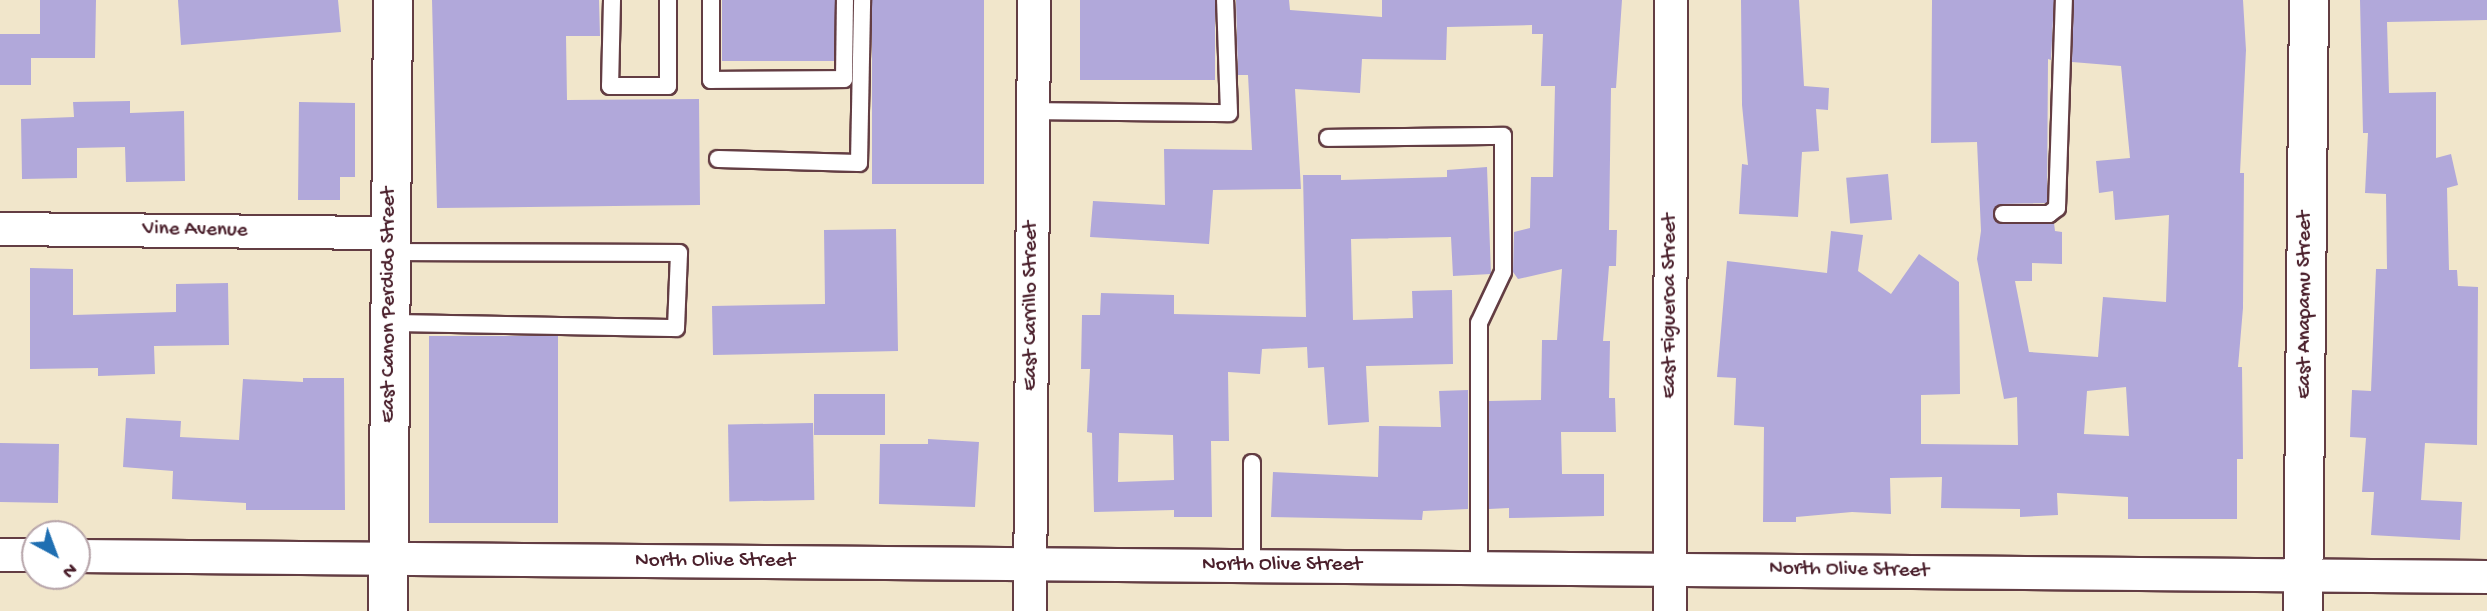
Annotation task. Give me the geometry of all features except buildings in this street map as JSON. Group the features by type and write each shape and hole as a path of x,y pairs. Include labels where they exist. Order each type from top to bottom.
{"street":[{"name":"East Canon Perdido Street","path":"388,611 393,0"},
{"name":"East Carrillo Street","path":"1030,611 1034,0"},
{"name":"East Figueroa Street","path":"1670,611 1671,0"},
{"name":"East Anapamu Street","path":"2304,593 2309,0"},
{"name":"Vine Avenue","path":"0,229 390,242"},
{"path":"0,555 21,555"},
{"name":"North Olive Street","path":"91,556 1671,569 2304,593 2487,577"}],"lane":[{"path":"612,0 610,86 668,86 668,0"},
{"path":"712,0 711,80 844,79 845,0"},
{"path":"718,159 859,163 862,0"},
{"path":"1033,111 1229,113 1226,0"},
{"path":"2003,214 2049,214 2057,208 2064,0"},
{"path":"1328,138 1503,136 1503,272 1479,323 1479,568"},
{"path":"390,242 679,253 676,328 390,323"},
{"path":"1252,463 1252,566"}]}
